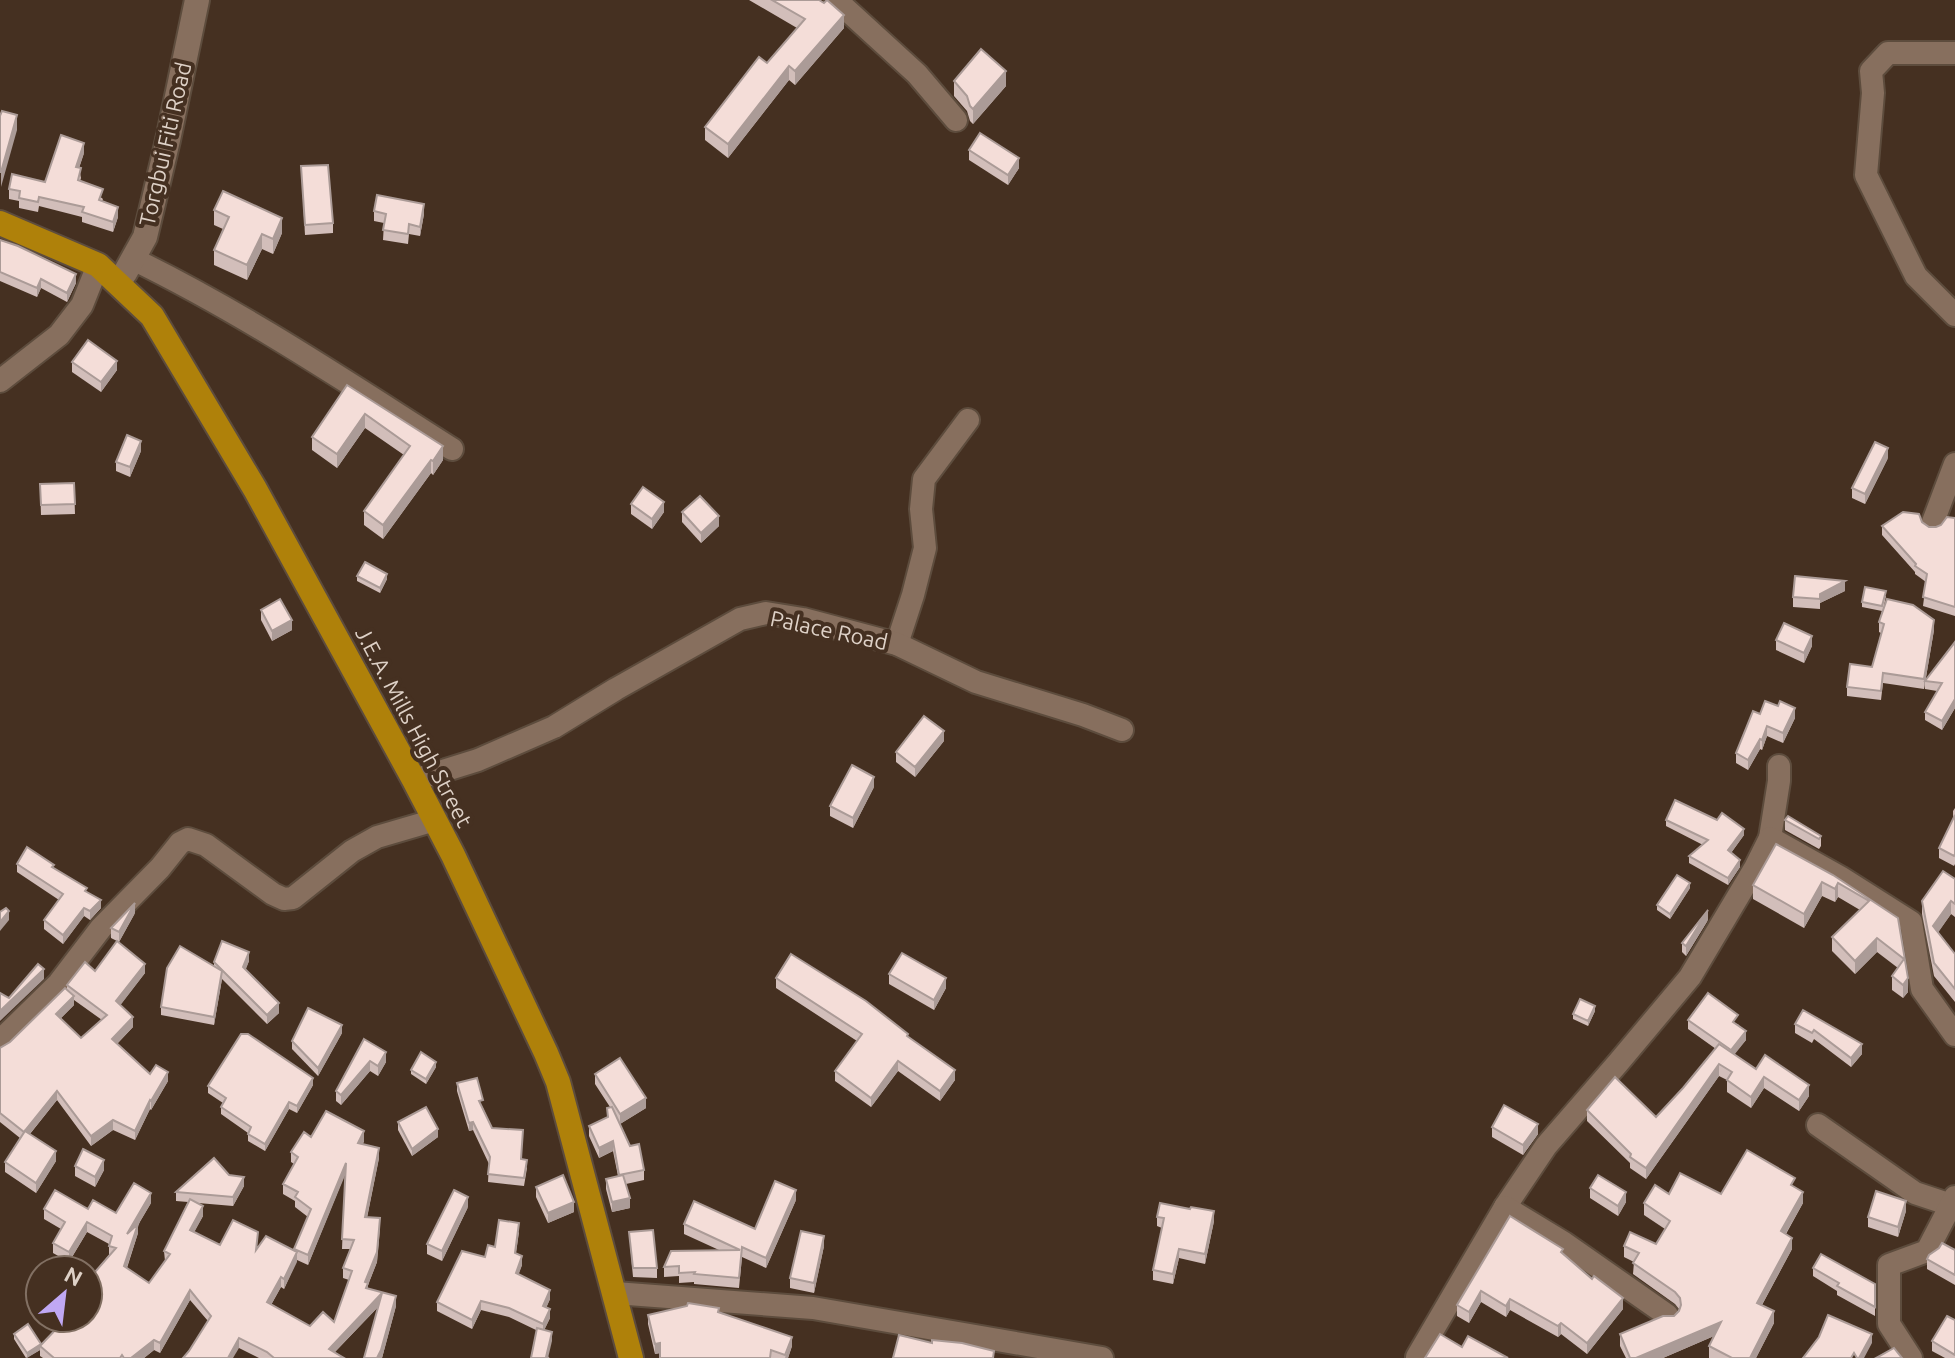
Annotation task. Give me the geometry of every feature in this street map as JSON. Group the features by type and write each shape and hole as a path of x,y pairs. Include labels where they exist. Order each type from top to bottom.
{"highway":[{"name":"J.E.A. Mills High Street","path":"0,223 98,265 152,316 255,489 435,820 558,1082 631,1358"}],"street":[{"name":"Torgbui Fiti Road","path":"117,282 145,237 197,0"},
{"path":"836,0 917,74 956,120"},
{"path":"1955,53 1888,53 1871,71 1873,93 1866,175 1916,276 1955,315"},
{"path":"133,259 168,276 311,360 452,449"},
{"path":"0,381 59,335 82,305 98,265"},
{"path":"897,644 925,548 921,509 924,479 968,420"},
{"path":"1933,522 1955,464"},
{"name":"Palace Road","path":"414,780 478,760 554,727 740,619 766,613 803,619 897,644 976,682 1122,730"},
{"path":"1417,1357 1505,1207 1546,1146 1690,977 1770,838 1779,766"},
{"path":"0,1041 59,983 101,928 180,843 188,839 206,845 284,899 293,898 352,851 377,837 435,820"},
{"path":"1770,838 1911,922 1922,989 1955,1035"},
{"path":"1818,1125 1915,1193 1953,1201 1927,1251 1889,1265 1889,1324 1911,1358"},
{"path":"1505,1207 1564,1243 1667,1315"},
{"path":"615,1293 813,1308 1102,1358"}],"building":[{"path":"772,0 819,0 824,3 827,0 844,15 795,71 789,66 728,144 705,127 759,57 767,63 805,19"},
{"path":"981,49 1006,71 973,109 954,81"},
{"path":"2,111 17,115 0,172 0,116"},
{"path":"980,133 1019,158 1008,175 969,150"},
{"path":"61,135 84,143 76,167 81,168 78,180 103,189 99,200 118,207 113,222 82,212 84,207 39,197 38,202 19,198 20,191 9,189 12,174 45,182"},
{"path":"328,165 333,223 305,225 301,166"},
{"path":"223,191 282,218 273,239 262,234 247,265 214,250 229,217 214,210"},
{"path":"377,195 424,204 420,227 409,224 408,234 383,230 386,214 374,211"},
{"path":"0,240 76,274 67,293 41,279 37,288 0,272"},
{"path":"88,340 117,361 101,382 72,362"},
{"path":"347,385 443,446 383,525 364,511 410,446 365,414 337,454 312,437"},
{"path":"127,435 141,441 130,467 116,462"},
{"path":"1875,442 1888,448 1865,494 1852,488"},
{"path":"74,483 75,504 41,505 40,484"},
{"path":"643,487 664,502 652,519 631,504"},
{"path":"700,496 719,516 701,533 682,512"},
{"path":"1903,512 1919,514 1922,522 1929,527 1941,525 1947,517 1955,518 1955,607 1923,597 1927,574 1915,566 1882,526"},
{"path":"365,562 387,574 380,588 357,576"},
{"path":"1795,576 1845,581 1820,594 1820,599 1793,597"},
{"path":"1865,587 1886,591 1882,606 1862,602"},
{"path":"280,599 292,620 272,631 261,610"},
{"path":"1887,599 1913,605 1934,620 1924,679 1883,673 1881,691 1847,687 1850,664 1872,667 1884,624 1879,622"},
{"path":"1784,623 1812,636 1804,653 1776,640"},
{"path":"1955,642 1955,699 1942,721 1925,712 1942,683 1925,681"},
{"path":"1765,701 1778,706 1780,701 1795,708 1783,733 1767,726 1762,740 1748,760 1736,753 1753,711 1760,714"},
{"path":"924,716 944,731 915,767 896,752"},
{"path":"852,765 874,777 853,818 830,806"},
{"path":"1675,800 1717,820 1722,813 1744,829 1728,850 1740,860 1728,878 1689,856 1708,840 1666,820"},
{"path":"1955,815 1955,854 1954,856 1939,848"},
{"path":"1788,816 1821,836 1819,839 1785,820"},
{"path":"1776,844 1833,875 1898,918 1908,978 1903,985 1892,976 1904,959 1877,938 1855,961 1832,937 1869,901 1838,883 1835,889 1822,882 1804,914 1753,885"},
{"path":"27,847 101,900 90,911 84,908 63,935 44,920 63,894 17,864"},
{"path":"1943,871 1955,879 1955,904 1951,901 1933,926 1955,954 1955,989 1934,963 1922,901"},
{"path":"1677,875 1690,883 1670,914 1657,905"},
{"path":"135,903 119,932 111,928 112,927"},
{"path":"6,908 9,911 0,922 0,912"},
{"path":"1708,910 1686,946 1682,943"},
{"path":"117,941 145,964 116,1001 133,1017 112,1039 150,1074 156,1065 168,1072 135,1131 113,1120 91,1136 57,1091 24,1132 0,1113 0,1048 65,988 74,996 56,1014 81,1038 107,1015 67,985 85,962 95,971"},
{"path":"222,941 249,952 243,967 279,1003 267,1015 214,962"},
{"path":"180,946 222,971 214,1017 161,1007 167,968"},
{"path":"902,953 946,978 934,1000 889,974"},
{"path":"791,954 866,1001 907,1036 955,1070 940,1091 898,1061 871,1098 835,1071 862,1034 776,978"},
{"path":"38,964 44,969 0,1011 0,993 9,998"},
{"path":"1708,993 1738,1015 1733,1022 1746,1031 1731,1050 1688,1020"},
{"path":"1580,999 1595,1006 1588,1021 1573,1014"},
{"path":"308,1008 342,1025 318,1068 292,1041"},
{"path":"1803,1010 1862,1044 1851,1058 1814,1030 1812,1033 1795,1024"},
{"path":"241,1034 248,1034 313,1078 297,1106 289,1102 265,1144 248,1134 251,1127 221,1107 226,1098 208,1086"},
{"path":"364,1039 386,1052 378,1066 370,1061 341,1095 336,1091"},
{"path":"1719,1044 1756,1069 1765,1055 1809,1085 1799,1100 1764,1077 1751,1097 1727,1080 1732,1072 1719,1064 1646,1168 1630,1157 1631,1154 1587,1110 1615,1077 1656,1117"},
{"path":"421,1052 436,1062 426,1079 411,1070"},
{"path":"620,1058 646,1098 620,1114 595,1074"},
{"path":"477,1078 483,1100 479,1101 492,1128 523,1130 521,1159 527,1160 524,1178 488,1174 490,1157 473,1122 469,1123 457,1083"},
{"path":"1504,1105 1538,1124 1523,1145 1492,1127"},
{"path":"426,1107 438,1129 412,1149 398,1122"},
{"path":"612,1107 630,1146 639,1144 644,1170 619,1175 613,1141 599,1148 589,1126 608,1117 607,1108"},
{"path":"326,1111 364,1131 358,1143 379,1148 365,1217 380,1218 377,1252 365,1282 368,1283 366,1288 396,1296 377,1358 364,1358 382,1293 329,1349 344,1358 274,1358 239,1338 228,1358 183,1358 211,1316 190,1290 160,1343 154,1340 131,1358 122,1355 120,1358 54,1358 40,1346 51,1334 104,1334 104,1262 116,1248 109,1246 112,1236 87,1222 69,1252 53,1243 65,1222 44,1209 55,1190 88,1209 93,1200 116,1213 134,1183 151,1193 127,1234 138,1224 124,1266 149,1283 170,1254 164,1251 190,1199 203,1206 190,1230 220,1245 233,1220 258,1232 256,1250 266,1236 297,1252 284,1279 281,1277 267,1302 310,1326 323,1312 334,1322 352,1271 343,1268 354,1240 342,1239 346,1163 308,1255 294,1249 311,1209 295,1197 298,1192 283,1184 298,1157 291,1152 304,1132 311,1137"},
{"path":"25,1131 56,1151 36,1183 5,1162"},
{"path":"83,1149 104,1160 95,1177 75,1166"},
{"path":"1747,1150 1795,1178 1791,1185 1803,1192 1781,1231 1792,1238 1757,1303 1774,1311 1750,1358 1732,1358 1709,1346 1721,1322 1630,1358 1620,1334 1663,1316 1674,1316 1681,1305 1675,1292 1633,1263 1639,1253 1624,1246 1630,1232 1656,1244 1670,1221 1644,1203 1655,1185 1669,1194 1680,1173 1721,1194"},
{"path":"214,1158 229,1175 244,1177 233,1197 176,1192"},
{"path":"563,1175 574,1202 548,1213 536,1187"},
{"path":"623,1175 630,1198 612,1202 606,1179"},
{"path":"1598,1175 1626,1192 1618,1206 1590,1188"},
{"path":"775,1181 796,1190 766,1258 742,1247 739,1278 679,1273 679,1266 664,1267 671,1251 740,1250 684,1224 694,1201 755,1229"},
{"path":"454,1190 468,1197 442,1251 427,1244"},
{"path":"1876,1191 1906,1201 1898,1227 1868,1217"},
{"path":"1160,1203 1214,1211 1205,1254 1179,1249 1173,1274 1153,1270 1164,1218 1157,1217"},
{"path":"1510,1216 1563,1249 1561,1252 1592,1279 1594,1276 1623,1298 1587,1343 1561,1323 1558,1326 1510,1299 1506,1306 1481,1291 1469,1312 1457,1305"},
{"path":"499,1220 519,1223 515,1253 522,1256 516,1273 550,1290 543,1306 550,1309 543,1324 509,1308 481,1301 472,1320 437,1302 462,1251 485,1257 488,1245 495,1247"},
{"path":"653,1230 657,1268 633,1268 629,1232"},
{"path":"801,1231 824,1236 814,1283 790,1278"},
{"path":"1942,1243 1955,1250 1955,1275 1927,1259"},
{"path":"1821,1254 1875,1284 1875,1307 1837,1286 1839,1283 1813,1268"},
{"path":"688,1303 719,1308 718,1312 792,1337 785,1355 771,1350 770,1358 660,1358 660,1343 655,1344 648,1315 687,1306"},
{"path":"1828,1315 1872,1334 1859,1358 1854,1353 1851,1358 1803,1358 1819,1337"},
{"path":"1947,1316 1955,1320 1955,1355 1932,1341"},
{"path":"24,1327 24,1334 34,1334 41,1344 27,1353 14,1334"},
{"path":"537,1328 552,1332 546,1357 549,1358 531,1358"},
{"path":"1440,1334 1462,1347 1468,1336 1508,1358 1425,1358"},
{"path":"899,1335 932,1343 932,1340 962,1343 994,1351 993,1358 893,1358"},
{"path":"1894,1348 1902,1358 1876,1358"}]}
